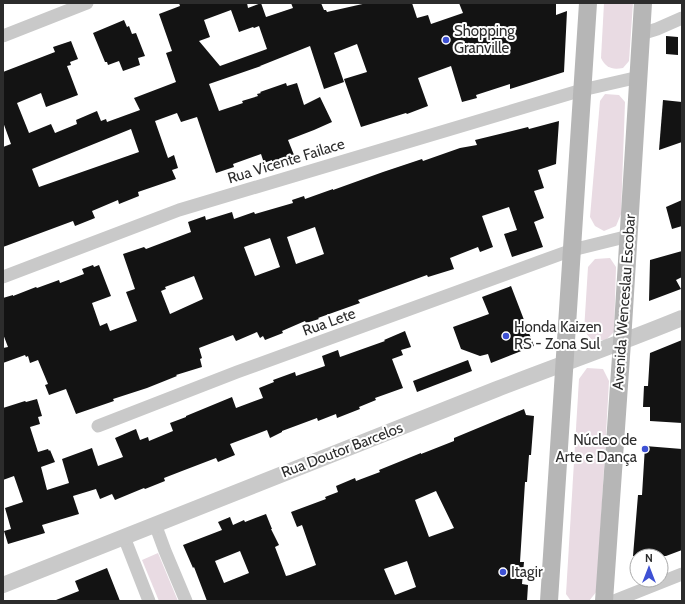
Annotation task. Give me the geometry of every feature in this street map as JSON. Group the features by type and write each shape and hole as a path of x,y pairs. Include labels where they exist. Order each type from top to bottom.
{"main road":[{"path":"549,601 588,3"},
{"name":"Avenida Wenceslau Escobar","path":"604,601 643,3"}],"street":[{"path":"3,36 87,3"},
{"path":"641,34 682,18"},
{"name":"Rua Vicente Failace","path":"3,277 180,210 582,90 639,77"},
{"name":"Rua Lete","path":"98,426 237,372 572,250 629,236"},
{"name":"Rua Doutor Barcelos","path":"3,585 682,318"},
{"path":"156,524 165,551 186,601"},
{"path":"124,537 149,601"},
{"path":"614,601 682,574"}],"shaded area":[{"path":"604,3 633,3 629,61 623,68 610,68 601,58"},
{"path":"605,94 619,95 625,102 621,214 616,226 604,231 595,226 590,217 600,101"},
{"path":"610,258 616,267 614,332 606,340 592,340 584,331 588,267 595,259"},
{"path":"587,368 603,369 609,381 597,591 589,601 571,601 566,594 579,379"},
{"path":"158,553 178,601 159,601 142,560"}],"building":[{"path":"179,3 247,3 248,8 261,3 266,17 293,8 291,3 321,3 324,10 327,12 367,3 412,3 417,18 428,15 431,24 463,13 459,3 556,3 556,15 567,11 564,72 510,89 510,84 476,95 477,98 462,102 451,66 418,78 428,106 407,114 406,113 361,127 344,79 367,72 357,44 334,53 344,82 324,89 310,46 261,66 209,84 219,111 243,103 242,101 258,96 257,94 261,93 260,92 286,83 287,86 297,83 304,105 320,97 332,122 288,140 294,155 264,163 261,154 233,164 234,167 216,173 197,117 181,122 177,113 155,121 168,158 174,155 178,168 172,170 176,179 138,192 139,196 119,204 118,200 92,211 95,218 75,226 73,221 3,247 3,147 11,144 3,122 3,72 55,52 53,47 71,41 78,59 70,62 71,65 67,66 78,95 46,107 41,93 17,103 29,133 51,124 55,133 77,124 76,120 97,111 101,121 106,119 107,122 140,110 134,98 176,82 166,53 172,51 159,14 180,6","holes":["231,10 239,32 259,26 267,49 220,66 199,41 210,37 204,20","131,129 139,152 39,187 32,169"]},
{"path":"124,20 127,27 129,26 132,34 136,33 145,56 138,58 140,65 123,71 119,61 108,65 107,62 105,62 93,33"},
{"path":"666,36 678,37 678,55 666,54"},
{"path":"663,100 682,102 682,142 659,150"},
{"path":"559,121 556,164 538,170 544,188 534,191 544,218 534,222 543,247 512,257 504,234 517,230 509,207 482,216 493,247 480,252 478,247 450,258 454,269 428,277 427,275 358,300 360,303 318,318 319,319 306,323 305,321 282,331 283,333 265,340 263,336 260,338 257,332 236,341 233,335 199,348 202,358 200,359 202,367 176,375 177,376 147,388 113,399 114,401 76,414 66,389 49,395 45,385 48,384 38,360 30,363 28,356 26,357 25,355 3,363 3,348 8,347 3,334 3,298 59,280 60,283 84,274 82,269 93,265 94,267 99,265 111,296 92,303 100,326 107,323 110,331 137,321 126,292 135,289 123,254 144,247 146,249 191,232 188,222 205,216 206,220 232,212 234,219 254,212 255,214 293,203 292,200 304,196 305,199 422,159 423,161 460,148 477,145 475,140 528,127 529,129","holes":["315,227 324,254 296,264 287,237","270,238 280,267 255,276 244,247","194,276 203,299 170,314 161,291 166,289 165,287"]},
{"path":"682,200 682,226 672,229 666,207"},
{"path":"682,251 682,277 676,280 681,289 649,301 650,260"},
{"name":"Honda Kaizen RS - Zona Sul","path":"511,286 534,346 491,363 488,354 480,356 461,349 453,327 489,314 482,297"},
{"path":"405,331 411,347 401,350 403,355 392,359 403,388 375,398 376,400 359,407 360,409 337,418 336,414 318,421 317,418 282,431 270,438 267,430 230,444 235,455 218,462 216,458 164,478 165,481 115,500 112,494 100,499 96,489 73,496 79,514 42,525 45,533 8,544 4,531 11,529 5,508 23,502 14,476 3,480 3,408 37,399 42,416 38,417 40,424 30,427 38,452 48,449 49,451 50,450 55,462 41,467 47,490 69,483 62,459 92,448 98,466 123,457 115,438 136,429 140,440 148,437 149,441 173,431 170,423 232,397 236,408 263,398 259,388 274,382 273,380 295,372 296,376 325,366 322,356 338,350 340,357 385,341 384,340"},
{"path":"682,340 682,423 650,421 650,407 643,407 644,386 648,386 650,353"},
{"path":"468,360 472,371 417,392 413,381"},
{"path":"524,409 526,415 534,416 531,455 529,455 527,482 525,482 520,562 524,562 522,584 528,585 527,601 207,601 194,567 193,568 183,545 222,530 218,522 230,517 233,525 244,520 245,522 266,514 279,545 275,547 286,576 316,565 302,525 297,527 291,512 326,499 325,497 338,492 336,486 355,478 356,481 380,472 379,470 454,441 454,438","holes":["436,491 454,528 429,537 415,500","240,551 249,573 224,583 215,561","407,561 416,587 395,595 384,569"]},
{"path":"645,446 682,449 682,550 669,555 669,548 634,548 638,495 642,495"},
{"path":"107,568 120,601 56,600 79,591 75,581"}],"place":[{"name":"Shopping Granville","path":"446,40"},
{"name":"Honda Kaizen RS - Zona Sul","path":"506,336"},
{"name":"Núcleo de Arte e Dança","path":"645,449"},
{"name":"Itagir","path":"503,572"}]}
